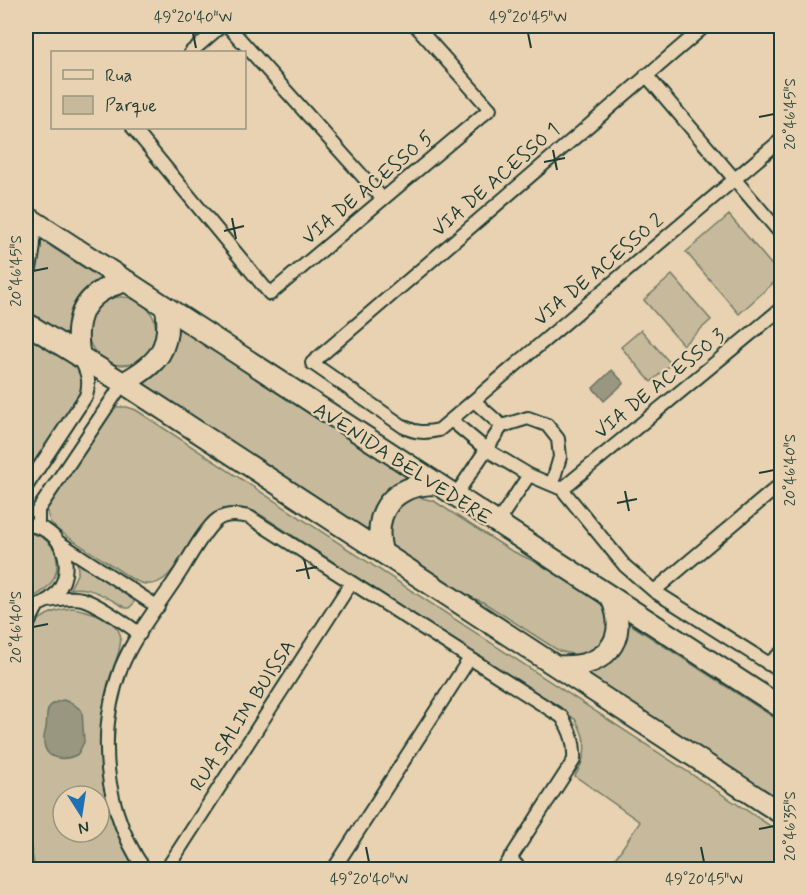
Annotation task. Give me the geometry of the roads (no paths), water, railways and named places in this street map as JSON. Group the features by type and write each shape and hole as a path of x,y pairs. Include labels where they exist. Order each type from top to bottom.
{"main road":[{"name":"AVENIDA BELVEDERE","path":"26,216 782,708"},
{"path":"26,224 30,248 26,268"},
{"path":"80,357 76,339 78,322 85,306 96,294 111,285 127,281"},
{"path":"123,383 155,362 165,345 169,326 166,307"},
{"path":"26,323 123,383 782,814"},
{"path":"382,552 378,537 380,519 389,503 401,491 418,484 435,484"},
{"path":"556,666 572,667 588,664 602,656 612,643 618,628 617,612 610,597"}],"street":[{"path":"192,51 221,26"},
{"path":"228,26 383,199"},
{"name":"VIA DE ACESSO 5","path":"134,129 270,294 490,109 416,26"},
{"name":"VIA DE ACESSO 1","path":"439,430 414,432 404,427 312,363 705,26"},
{"path":"646,75 782,235"},
{"name":"VIA DE ACESSO 2","path":"439,430 782,139"},
{"name":"VIA DE ACESSO 3","path":"557,487 782,308"},
{"path":"26,487 86,396 89,386 88,376 80,357"},
{"path":"123,383 38,510 32,526 50,533 59,543 158,607"},
{"path":"474,401 502,426"},
{"path":"455,496 502,426 528,418 546,425 558,439 560,457 557,487"},
{"path":"451,420 487,450 529,475 557,487 625,566 654,591 782,672"},
{"path":"497,523 529,475"},
{"path":"654,591 782,483"},
{"path":"145,870 124,836 111,791 106,750 110,710 122,667 140,634 204,535 218,519 232,514 249,518 562,717 571,732 575,747 574,760 503,870"},
{"path":"26,628 37,605 57,593 64,581 67,568 65,555 59,543"},
{"name":"RUA SALIM BUISSA","path":"166,870 351,582"},
{"path":"37,605 66,598 82,599 140,634"},
{"path":"768,664 782,652"},
{"path":"333,870 470,658"},
{"path":"510,858 521,870"}]}
